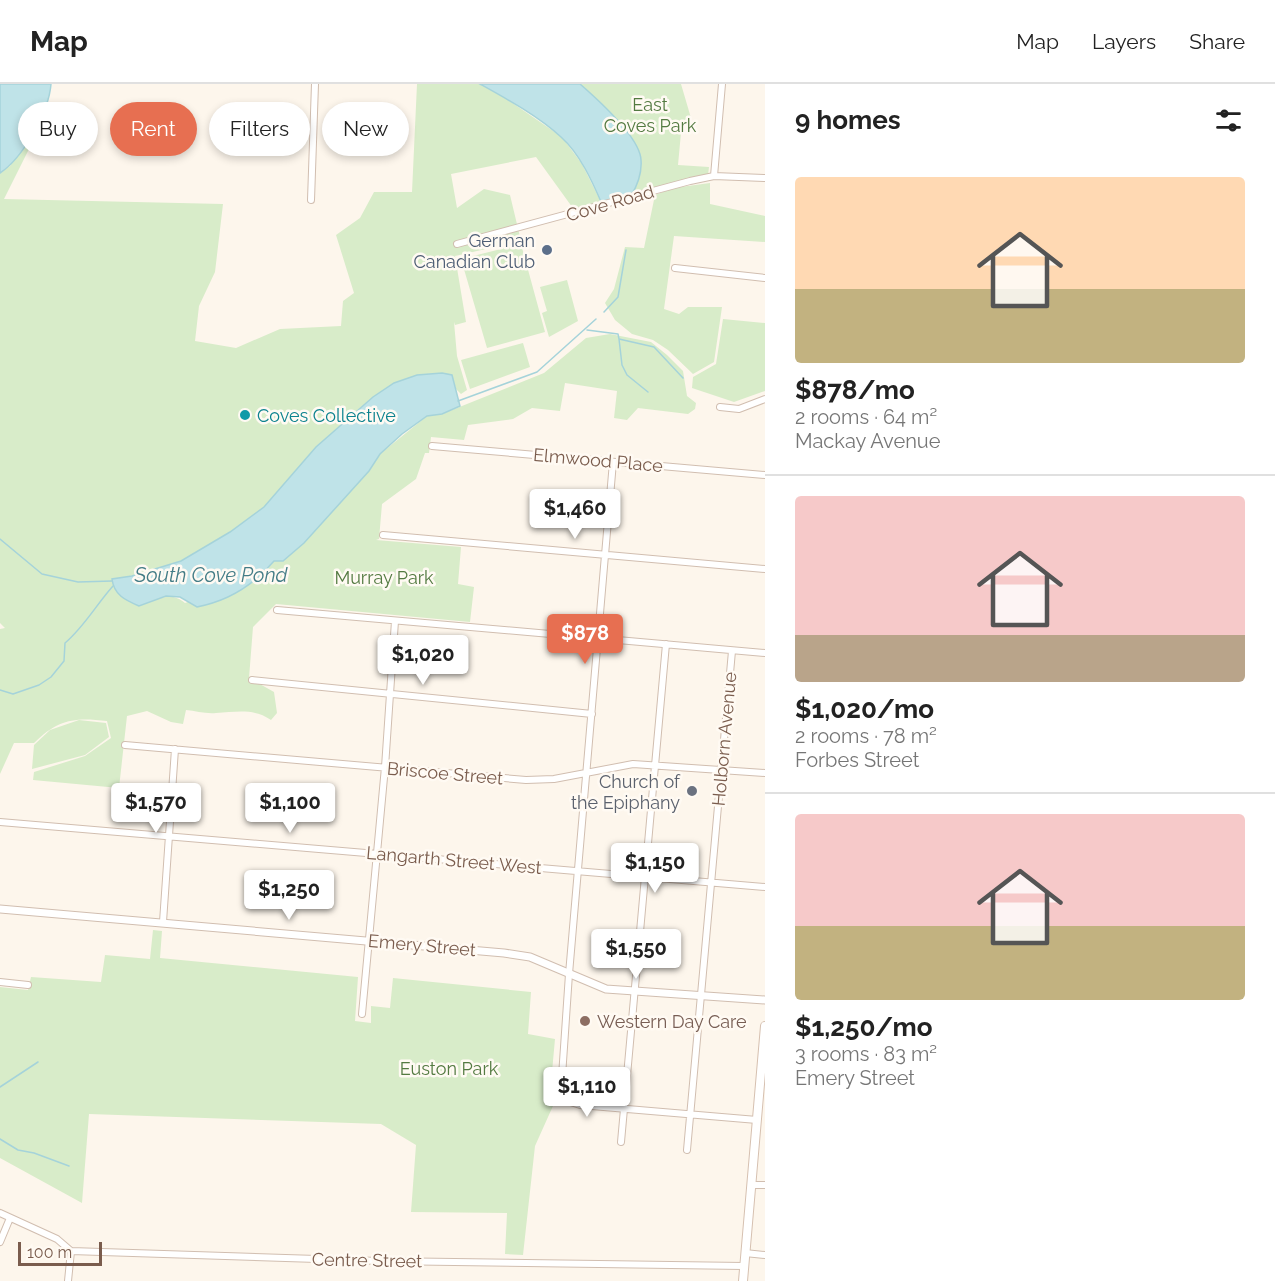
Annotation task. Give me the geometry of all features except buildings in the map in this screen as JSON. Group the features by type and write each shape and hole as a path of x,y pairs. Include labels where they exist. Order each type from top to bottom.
{"main road":[{"path":"743,1281 757,1120 761,1109 765,1026"}],"street":[{"path":"311,200 315,84"},
{"path":"714,176 722,84"},
{"name":"Cove Road","path":"457,244 668,186 714,176 765,178"},
{"path":"675,268 765,278"},
{"path":"720,407 739,409 765,399"},
{"name":"Elmwood Place","path":"432,446 765,475"},
{"path":"614,462 577,871 561,1091 567,1101 580,1105 757,1120"},
{"path":"383,535 765,569"},
{"path":"278,610 765,653"},
{"path":"362,1014 385,768 395,621"},
{"path":"621,1142 666,644"},
{"name":"Holborn Avenue","path":"687,1150 732,651"},
{"path":"252,680 592,714"},
{"name":"Briscoe Street","path":"125,745 526,780 554,779 633,764 765,773"},
{"path":"163,922 175,749"},
{"name":"Langarth Street West","path":"0,822 765,887"},
{"name":"Emery Street","path":"0,909 517,954 530,957 606,989 765,1000"},
{"path":"0,982 28,985"},
{"path":"751,1185 765,1185"},
{"path":"0,1213 57,1239 71,1251 68,1281"},
{"path":"0,1242 10,1218"},
{"name":"Centre Street","path":"71,1251 370,1260 744,1266"},
{"path":"745,1253 765,1255"}],"green space":[{"name":"Murray Park","path":"417,84 480,84 505,98 562,137 582,164 602,204 575,211 536,157 451,174 457,208 484,189 510,195 521,241 455,256 466,322 455,325 454,322 457,356 467,390 461,394 456,389 452,375 373,397 316,447 264,508 230,532 181,561 132,576 113,579 139,606 168,597 180,599 185,603 262,576 274,561 283,561 304,543 369,471 380,454 427,416 442,414 544,373 586,338 610,334 651,342 683,371 687,396 696,403 695,409 688,414 638,408 627,420 614,418 617,391 565,383 560,411 532,408 513,419 468,425 464,440 431,437 429,453 425,453 416,479 382,504 379,539 376,540 461,547 458,584 474,587 470,622 276,604 253,627 249,678 274,692 277,713 271,720 265,716 245,712 205,713 186,710 183,724 171,722 147,711 127,716 119,788 33,780 34,772 85,756 111,738 107,721 76,720 59,724 34,743 14,743 0,774 0,629 5,628 0,623 0,173 10,166 18,153 18,156 26,156 4,199 223,204 215,272 199,306 195,341 236,348 280,329 341,326 343,301 354,293 336,235 360,218 374,192 412,192"},
{"name":"East Coves Park","path":"580,84 681,84 691,118 682,122 678,165 709,167 708,175 631,196 627,151 622,127 610,112"},
{"path":"710,183 710,204 765,216 765,242 674,236 664,309 679,314 688,307 722,307 714,362 693,374 668,350 653,340 632,334 615,320 605,303 614,289 625,247 644,248 655,195 673,188"},
{"path":"521,244 545,332 487,348 461,259"},
{"path":"567,280 578,321 549,337 542,313 547,311 540,287"},
{"path":"723,319 765,323 765,391 734,402 692,388 693,377 716,364"},
{"path":"523,343 530,367 470,389 461,360"},
{"path":"79,720 106,723 109,737 85,755 32,769 34,745 50,730"},
{"name":"Euston Park","path":"153,930 162,931 160,958 358,977 355,1021 371,1023 371,1006 390,1008 393,978 531,992 528,1034 555,1039 551,1083 557,1097 535,1146 523,1255 505,1254 507,1213 411,1212 416,1145 381,1124 89,1114 82,1203 0,1158 0,987 28,990 31,977 101,982 105,955 150,959"}],"water":[{"path":"0,84 51,84 47,102 18,102 18,156 0,173"},
{"path":"480,84 580,84 616,119 639,151 641,169 631,196 602,204 580,160 561,137 532,115"},
{"name":"South Cove Pond","path":"442,373 452,375 460,406 442,414 427,416 402,434 380,454 369,471 304,543 283,561 274,561 249,585 219,601 197,607 180,597 166,596 139,606 125,599 115,589 112,579 132,576 181,561 230,532 264,507 316,447 373,397 394,383 417,375"}],"waterway":[{"path":"604,312 618,297 626,250"},
{"path":"458,401 537,372 596,319"},
{"path":"587,330 618,334 619,339 654,347 683,378"},
{"path":"619,339 622,365 627,375 648,392"},
{"path":"0,539 42,574 78,582 112,581"},
{"path":"0,690 13,694 39,685 51,677 64,661 65,643 113,586"},
{"path":"0,1087 38,1062"},
{"path":"0,1139 18,1150 34,1153 69,1166"}],"place":[{"name":"German Canadian Club","path":"547,250"},
{"name":"Coves Collective","path":"245,415"},
{"name":"Church of the Epiphany","path":"692,791"},
{"name":"Western Day Care","path":"585,1021"}]}
